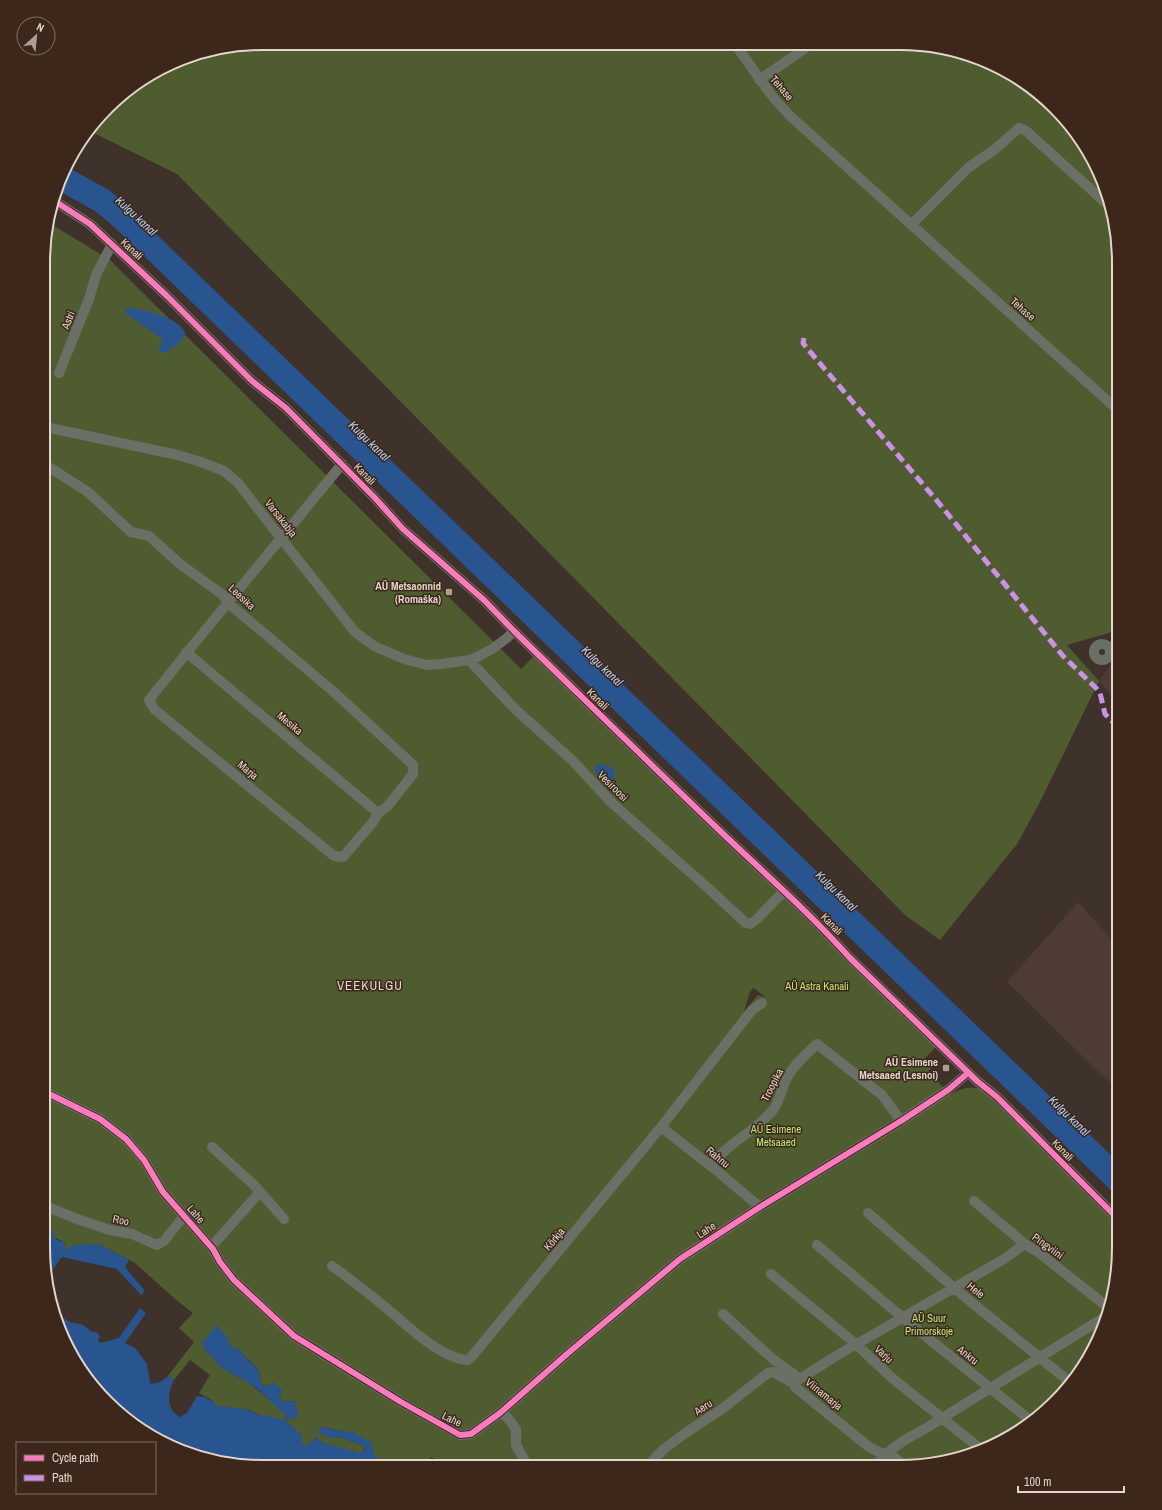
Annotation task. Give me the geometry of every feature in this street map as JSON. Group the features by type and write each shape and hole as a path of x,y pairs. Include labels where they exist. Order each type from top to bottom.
{"street":[{"name":"Tehase","path":"739,50 760,80 789,115 1112,404"},
{"name":"Tehase","path":"760,80 803,50"},
{"path":"911,225 969,167 994,150 1019,128 1026,130 1103,200"},
{"name":"Kanali","path":"58,203 90,224 192,320 252,381 286,408 375,498 403,529 484,600 718,829 784,891 831,937 850,958 968,1073 998,1097 1112,1214"},
{"name":"Astri","path":"60,373 89,299 96,275 112,244"},
{"name":"Varsakabja","path":"50,428 178,455 224,471 238,483 355,632 374,646 404,659 427,665 469,660 492,649 508,638 514,631"},
{"path":"186,652 282,539 342,464"},
{"name":"Leesika","path":"50,468 88,492 131,532 149,536 180,564 223,595 228,603 334,692 413,765 413,774 388,807 378,813"},
{"name":"Marja","path":"186,652 149,700 154,709 334,856 343,857 373,822 378,813"},
{"name":"Mesika","path":"186,652 378,813"},
{"name":"Vesiroosi","path":"469,660 516,710 572,760 612,803 746,923 750,924 757,919 784,891"},
{"name":"Kõrkja","path":"332,1266 359,1286 431,1345 460,1360 468,1360 661,1127 752,1010 762,1003"},
{"name":"Troopika","path":"711,1166 718,1155 763,1120 773,1109 787,1076 798,1062 817,1044 882,1095 901,1121"},
{"name":"Lahe","path":"50,1094 100,1119 126,1139 144,1160 163,1192 211,1247 234,1280 294,1336 443,1427 460,1435 471,1434 500,1413 567,1354 680,1259 760,1207 901,1121 948,1090 968,1073"},
{"name":"Rahnu","path":"661,1127 760,1207"},
{"path":"212,1147 254,1185 284,1219"},
{"path":"211,1247 260,1192"},
{"name":"Pingviini","path":"974,1201 1025,1244 1044,1256 1105,1304"},
{"name":"Roo","path":"50,1208 77,1220 110,1230 132,1234 149,1243 157,1245 164,1241 184,1216"},
{"name":"Hele","path":"868,1213 954,1288 1066,1380"},
{"path":"796,1382 836,1356 1004,1259 1025,1244"},
{"name":"Ankru","path":"817,1245 903,1318 1027,1418"},
{"name":"Varju","path":"771,1274 857,1345 892,1378 977,1446"},
{"name":"Viinamarja","path":"723,1314 774,1360 795,1375 795,1387 869,1447 881,1453 889,1453 898,1460"},
{"path":"880,1460 907,1438 944,1418 1099,1321"},
{"name":"Aeru","path":"653,1460 687,1432 722,1409 768,1373 773,1372 796,1382"},
{"path":"500,1413 507,1417 516,1429 516,1445 524,1460"}],"shaded area":[{"path":"1112,663 1112,696 1099,681"},
{"path":"1078,902 1112,940 1112,1085 1007,982"}],"green space":[{"path":"249,50 913,50 955,57 981,66 1006,78 1018,86 1050,112 1068,133 1084,156 1096,181 1105,207 1112,249 1112,630 1109,633 1067,645 1099,681 1039,804 1017,844 940,940 905,915 177,174 94,133 122,103 156,78 181,66 207,57"},
{"path":"53,226 110,260 521,669 534,656 815,926 937,1046 925,1058 934,1066 928,1071 950,1095 966,1088 983,1090 1112,1216 1112,1261 1108,1289 1101,1316 1084,1354 1068,1377 1050,1398 1018,1424 1006,1432 981,1444 955,1453 913,1460 436,1460 431,1457 430,1460 375,1460 371,1444 349,1433 322,1426 333,1438 340,1437 364,1446 364,1451 356,1453 323,1443 316,1437 308,1446 302,1445 302,1437 292,1426 285,1422 289,1416 295,1419 296,1411 294,1401 282,1402 273,1382 267,1388 260,1382 259,1372 256,1367 237,1347 234,1350 227,1343 229,1341 205,1349 220,1366 248,1382 283,1411 286,1415 283,1421 261,1416 249,1410 215,1405 210,1399 199,1393 210,1375 190,1360 174,1380 167,1377 194,1342 179,1328 193,1313 135,1263 98,1244 64,1250 63,1249 66,1243 50,1234 50,249","holes":["754,988 765,997 758,995 744,1012 750,991"]}],"water":[{"name":"Kulgu kanal","path":"71,169 109,190 122,201 1112,1156 1112,1191 113,226 95,211 62,192"},
{"path":"129,307 152,312 168,318 181,326 185,332 181,342 165,353 159,351 162,339 124,312"},
{"path":"601,764 610,767 615,771 615,775 612,779 607,780 596,775 596,766"},
{"path":"50,1230 55,1232 53,1235 57,1240 66,1243 63,1249 64,1250 73,1245 98,1244 129,1260 125,1267 145,1291 141,1295 117,1269 62,1257 51,1271"},
{"path":"140,1308 146,1313 125,1343 135,1348 147,1364 150,1383 157,1383 167,1377 174,1380 170,1390 169,1400 172,1410 180,1417 187,1413 197,1396 205,1397 218,1406 238,1408 242,1410 243,1408 261,1416 266,1415 283,1420 286,1416 260,1391 248,1382 220,1366 205,1349 202,1343 217,1325 230,1341 228,1343 234,1350 237,1347 256,1367 259,1372 260,1382 267,1388 273,1382 283,1391 279,1397 282,1402 288,1400 297,1403 294,1406 298,1409 296,1411 298,1413 294,1420 289,1417 285,1422 292,1426 302,1437 302,1445 308,1446 316,1437 323,1443 360,1453 365,1449 364,1446 340,1437 333,1438 319,1433 322,1426 337,1431 340,1430 349,1433 351,1431 371,1442 374,1454 378,1457 376,1460 249,1460 207,1453 181,1444 156,1432 144,1424 112,1398 94,1377 78,1354 62,1318 70,1322 83,1325 92,1332 96,1332 100,1336 98,1340 101,1343 119,1338"}],"marked path":[{"path":"804,338 803,343 806,347 938,502 1063,656 1097,689 1100,693 1105,714 1112,721"}],"cycle path":[{"path":"58,203 90,224 167,296 252,381 286,408 375,498 403,529 484,600 667,780 802,908 850,958 977,1081 997,1097 1112,1213"},
{"path":"50,1094 100,1119 126,1139 144,1160 163,1192 213,1249 220,1262 234,1280 294,1336 401,1402 460,1435 471,1434 500,1413 567,1354 680,1259 760,1207 901,1121 948,1090 968,1073"}],"place":[{"name":"AÜ Metsaonnid (Romaška)","path":"449,592"},
{"name":"AÜ Esimene Metsaaed (Lesnoi)","path":"946,1068"}],"district":[{"name":"VEEKULGU","path":"370,985"}],"park label":[{"name":"AÜ Astra Kanali","path":"817,986"},
{"name":"AÜ Esimene Metsaaed","path":"776,1135"},
{"name":"AÜ Suur Primorskoje","path":"929,1324"}]}
